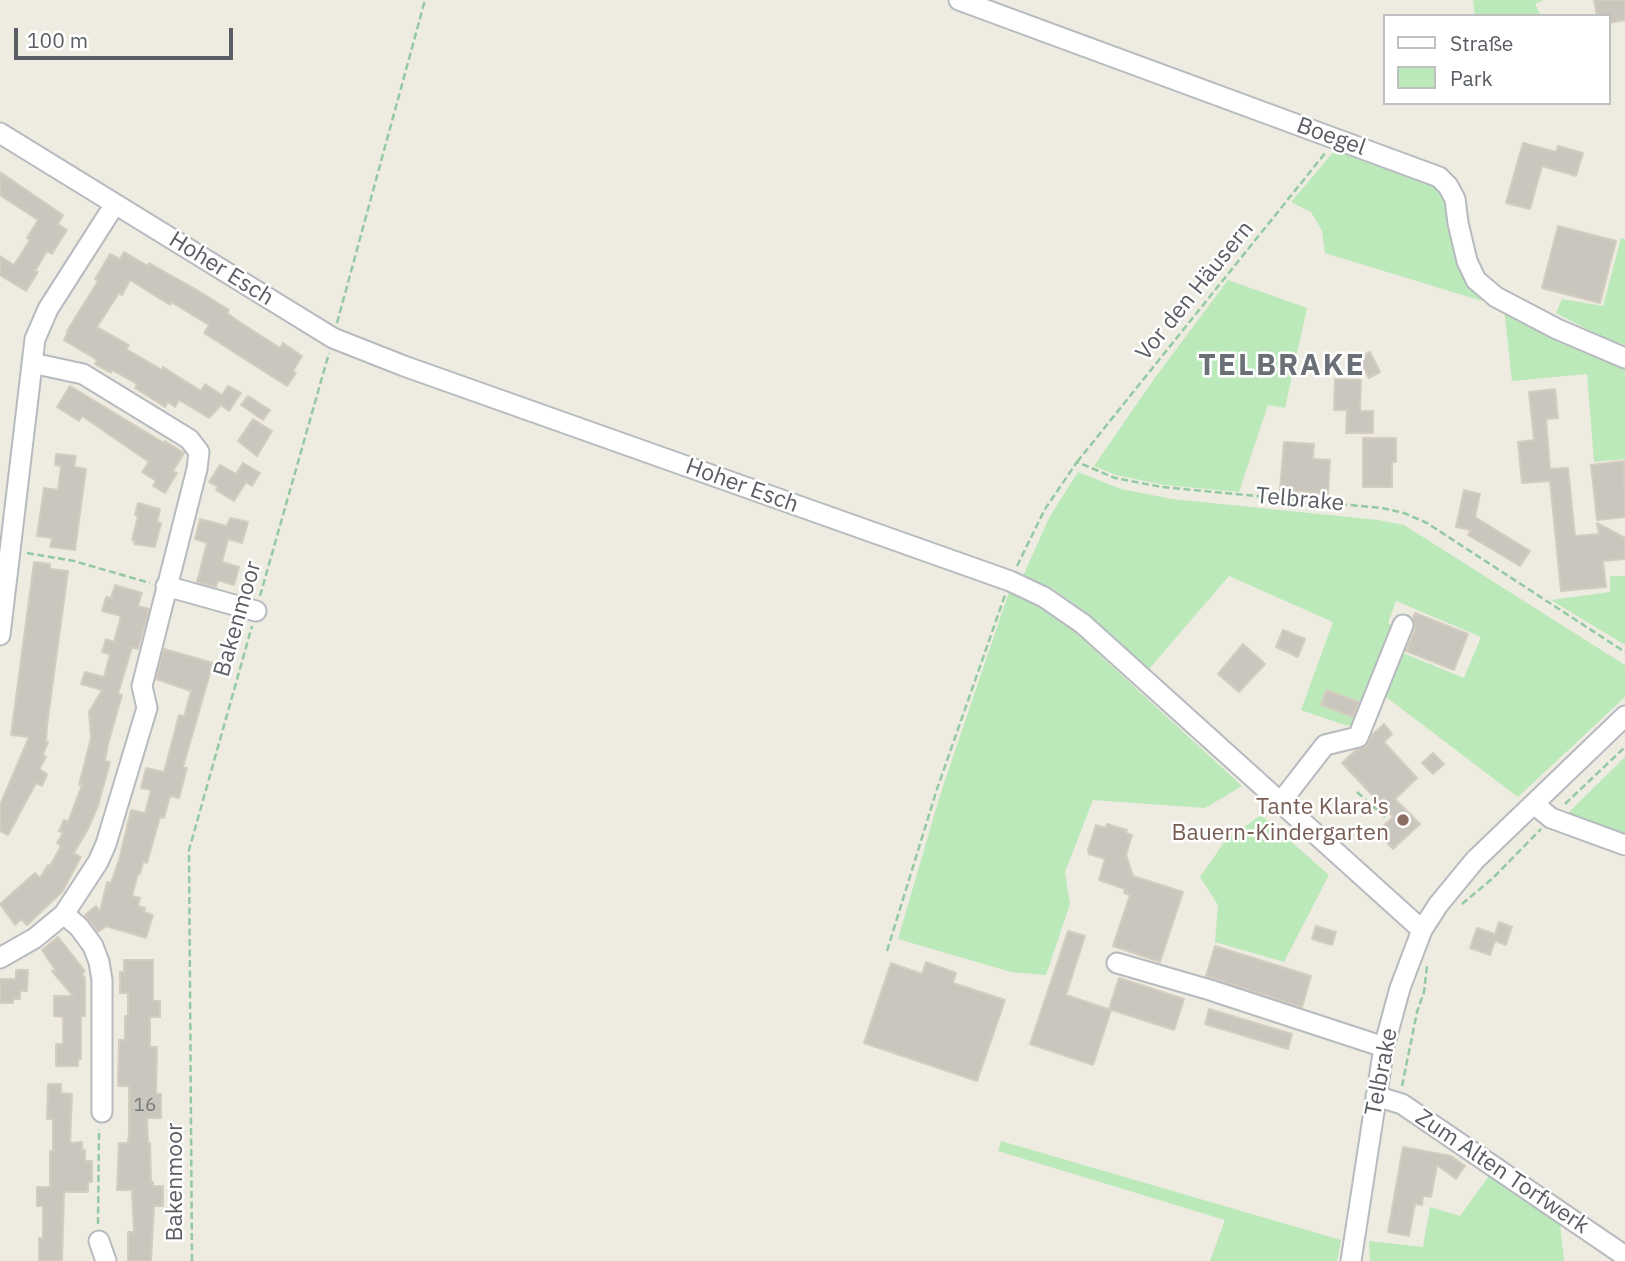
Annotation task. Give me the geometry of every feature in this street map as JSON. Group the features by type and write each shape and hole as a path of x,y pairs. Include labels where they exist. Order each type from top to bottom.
{"street":[{"name":"Boegel","path":"960,0 1439,177 1455,198 1467,261 1476,280 1496,298 1569,335 1625,358"},
{"name":"Hoher Esch","path":"0,132 333,338 404,366 1010,582 1044,597 1083,624 1422,930"},
{"path":"0,635 5,547 35,339 40,325 115,204"},
{"path":"0,958 35,938 64,914 98,862 106,844 147,708 142,686 199,452 189,439 83,374 32,363"},
{"path":"169,578 256,611"},
{"path":"1280,803 1325,745 1358,737 1403,625"},
{"name":"Telbrake","path":"1352,1261 1384,1046 1400,988 1422,930 1438,905 1475,860 1625,716"},
{"path":"1534,804 1551,818 1625,845"},
{"path":"64,914 79,926 93,946 99,962 102,980 102,1112"},
{"path":"1116,963 1384,1046"},
{"name":"Zum Alten Torfwerk","path":"1376,1096 1402,1104 1625,1256"},
{"path":"99,1241 106,1261"}],"path":[{"name":"Bakenmoor","path":"192,1261 189,850 425,0"},
{"name":"Vor den Häusern","path":"1077,462 1337,139"},
{"path":"887,951 937,789 1010,582 1045,509 1077,462"},
{"name":"Telbrake","path":"1077,462 1115,478 1162,487 1382,508 1404,513 1427,523 1625,652"},
{"path":"5,547 29,554 169,578"},
{"path":"1357,792 1385,817"},
{"path":"99,1241 99,1135 102,1112"}],"green space":[{"path":"1473,0 1544,0 1535,4 1540,14 1475,14"},
{"path":"1337,148 1436,182 1443,189 1482,301 1325,253 1322,231 1311,212 1291,202"},
{"path":"1621,238 1625,239 1625,345 1602,337 1556,313 1562,299 1603,306"},
{"path":"1228,280 1307,308 1285,408 1268,405 1239,492 1164,485 1116,475 1094,466 1154,379"},
{"path":"1504,308 1625,365 1625,459 1594,462 1587,374 1512,381"},
{"path":"1078,472 1121,489 1172,499 1404,525 1625,665 1625,697 1518,797 1382,694 1398,651 1464,678 1481,637 1396,601 1388,623 1394,626 1357,727 1301,710 1333,622 1229,576 1149,669 1083,610 1053,589 1023,576 1049,518"},
{"path":"1610,576 1625,576 1625,645 1551,600 1610,592"},
{"path":"1009,592 1027,598 1065,623 1242,786 1205,808 1093,800 1065,872 1070,904 1046,975 1011,972 898,939 941,792"},
{"path":"1625,757 1625,834 1568,813"},
{"path":"1261,815 1329,875 1284,962 1215,942 1218,905 1200,877 1225,841"},
{"path":"1001,1141 1341,1240 1337,1261 1210,1261 1225,1220 998,1151"},
{"path":"1491,1173 1560,1223 1564,1261 1370,1261 1369,1241 1423,1247 1430,1207 1460,1216"}],"building":[{"path":"1594,0 1625,0 1625,20 1611,23 1611,14 1597,14"},
{"path":"1523,143 1556,152 1558,146 1583,153 1576,176 1542,166 1530,209 1506,203"},
{"path":"0,172 63,215 58,224 67,230 52,254 47,251 26,291 0,275 0,256 14,265 30,240 27,238 38,220 0,195"},
{"path":"1558,226 1616,241 1600,303 1542,288"},
{"path":"124,252 197,290 280,348 283,343 302,356 293,371 296,373 287,386 204,333 209,325 130,280 97,327 129,345 126,349 162,370 163,367 201,391 205,384 222,395 228,386 241,393 229,411 221,405 209,418 179,400 175,407 168,402 165,407 135,388 137,384 95,364 97,360 64,340 98,281 95,279 110,254 120,259"},
{"path":"1370,352 1380,372 1369,378 1359,358"},
{"path":"1335,379 1361,380 1360,411 1373,411 1373,433 1346,433 1347,410 1334,410"},
{"path":"70,386 184,453 173,471 177,473 165,493 153,486 156,481 142,472 149,462 82,416 79,421 57,407"},
{"path":"1555,389 1558,418 1546,419 1550,469 1568,468 1575,536 1599,534 1597,523 1625,538 1625,559 1603,561 1606,587 1561,591 1550,481 1522,483 1518,442 1534,440 1529,392"},
{"path":"248,396 270,410 263,420 241,405"},
{"path":"253,419 272,431 257,456 238,441"},
{"path":"1363,438 1396,438 1392,487 1363,487"},
{"path":"1284,442 1314,444 1313,459 1330,460 1328,494 1280,490"},
{"path":"56,454 76,456 74,467 86,469 75,550 50,547 52,538 37,536 44,488 58,490 61,466 55,465"},
{"path":"1624,461 1625,517 1597,520 1591,465"},
{"path":"243,463 260,473 252,486 246,482 234,501 216,490 218,487 209,482 220,465 236,474"},
{"path":"1464,490 1480,494 1475,517 1530,551 1520,566 1468,535 1471,530 1456,527"},
{"path":"138,503 160,509 157,522 161,523 155,547 134,544 135,541 132,540"},
{"path":"230,518 248,522 242,543 228,539 222,562 239,567 234,585 218,580 216,587 197,582 207,543 195,539 200,519 227,526"},
{"path":"34,562 50,564 50,569 68,571 47,725 48,742 43,755 46,757 39,769 47,774 42,786 36,783 8,835 0,831 0,805 29,737 11,735"},
{"path":"115,585 142,593 138,606 149,609 138,649 132,647 118,694 122,695 108,744 105,761 110,762 98,806 74,853 81,857 62,892 27,925 21,919 15,925 0,904 35,873 40,878 48,865 50,866 61,846 57,843 63,833 59,831 64,820 68,822 82,785 79,785 91,738 89,712 102,690 81,684 85,672 104,677 110,654 102,652 106,639 114,642 121,616 102,611 106,597 111,598"},
{"path":"1415,613 1468,634 1454,670 1406,651 1415,629"},
{"path":"1283,630 1305,639 1298,657 1276,647"},
{"path":"1243,644 1265,664 1239,692 1218,674"},
{"path":"164,649 213,663 183,767 187,768 179,798 170,796 164,818 160,817 147,863 143,862 132,896 140,898 138,906 153,915 146,938 106,926 98,932 85,915 96,906 100,911 107,882 111,883 119,860 131,810 145,813 151,790 141,788 146,768 164,772 179,715 184,717 191,691 156,679"},
{"path":"1326,690 1359,702 1353,717 1321,705"},
{"path":"1384,724 1392,734 1384,742 1417,778 1395,799 1420,824 1393,849 1377,832 1393,817 1342,763 1356,750 1366,746 1372,735"},
{"path":"1433,753 1444,764 1433,774 1422,763"},
{"path":"1107,824 1127,830 1126,833 1132,835 1126,855 1133,876 1183,892 1160,962 1113,946 1130,895 1124,893 1125,889 1099,880 1105,859 1089,854 1088,850 1096,825 1106,828"},
{"path":"1499,922 1512,927 1506,945 1495,941 1490,955 1470,948 1477,928 1495,934"},
{"path":"1316,926 1336,932 1332,945 1312,939"},
{"path":"1068,931 1085,936 1066,995 1111,1010 1093,1065 1030,1044"},
{"path":"58,937 85,971 82,974 85,978 85,1016 81,1016 81,1059 78,1059 78,1066 56,1066 56,1044 63,1044 63,1017 54,1016 54,996 73,996 52,971 56,971 42,950"},
{"path":"1215,946 1311,976 1302,1007 1206,976"},
{"path":"124,960 153,960 153,1001 160,1001 160,1017 150,1017 150,1047 157,1047 156,1094 161,1094 161,1118 147,1118 151,1182 153,1186 163,1186 163,1206 154,1206 151,1261 128,1261 128,1232 134,1232 132,1190 117,1190 119,1143 128,1143 129,1132 129,1086 118,1086 119,1040 125,1040 125,1016 128,1016 128,993 120,993 120,972 124,972"},
{"path":"926,962 956,973 953,983 1005,1000 977,1081 864,1043 891,963 922,974"},
{"path":"16,970 28,970 27,991 20,991 20,999 13,999 13,1003 0,1003 0,979 16,979"},
{"path":"1119,978 1184,999 1174,1030 1109,1009"},
{"path":"1209,1009 1292,1034 1288,1049 1205,1024"},
{"path":"48,1084 61,1084 61,1093 72,1094 70,1143 82,1142 85,1161 92,1161 92,1182 88,1182 88,1192 64,1192 62,1261 39,1261 39,1238 43,1239 43,1206 37,1206 37,1187 50,1187 50,1151 53,1151 53,1119 47,1119"},
{"path":"1403,1147 1451,1156 1465,1166 1456,1179 1437,1165 1431,1197 1423,1196 1422,1205 1415,1204 1409,1236 1388,1232"}],"place":[{"name":"Tante Klara's Bauern-Kindergarten","path":"1403,820"}],"district":[{"name":"TELBRAKE","path":"1282,366"}]}
